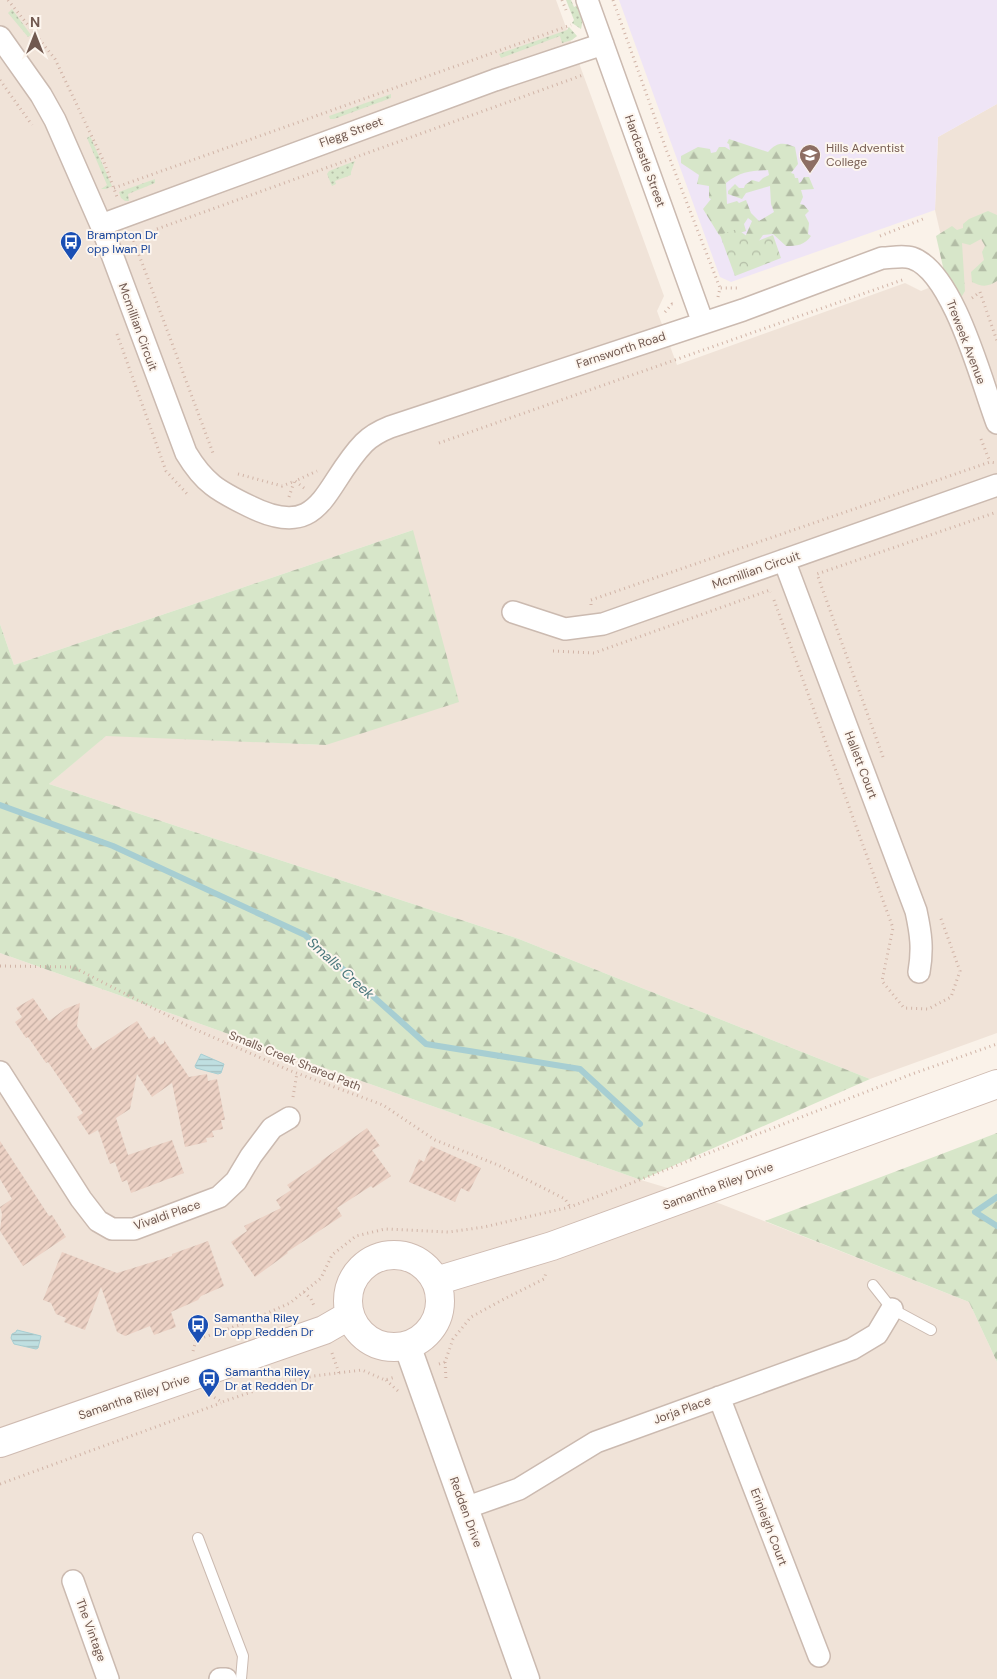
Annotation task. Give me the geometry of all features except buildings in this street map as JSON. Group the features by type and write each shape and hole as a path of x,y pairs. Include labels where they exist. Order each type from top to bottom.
{"main road":[{"name":"Samantha Riley Drive","path":"436,1281 552,1246 997,1084"},
{"path":"391,1254 405,1256 418,1261 429,1270 436,1281 440,1293 438,1317 423,1337 408,1345 387,1346 375,1342 364,1336 350,1315 348,1301 350,1287 356,1274 365,1264 377,1257 391,1254"},
{"name":"Samantha Riley Drive","path":"0,1443 324,1330 350,1315"}],"street":[{"name":"Hardcastle Street","path":"587,0 703,323"},
{"name":"Mcmillian Circuit","path":"0,37 41,95 55,120 101,225 181,442 198,473 212,486 266,515 290,519 300,517 312,511 336,482"},
{"name":"Flegg Street","path":"101,225 486,83 602,44"},
{"name":"Farnsworth Road","path":"336,482 364,443 375,434 390,427 743,310 882,258 912,258 928,268"},
{"name":"Treweek Avenue","path":"928,268 948,297 964,329 991,391 996,419"},
{"name":"Mcmillian Circuit","path":"513,612 565,629 603,624 997,485"},
{"name":"Hallett Court","path":"784,560 916,911 921,934 922,953 919,972"},
{"name":"Vivaldi Place","path":"0,1072 87,1206 98,1221 112,1229 134,1229 219,1197 236,1181 251,1156 272,1128 289,1118"},
{"name":"Jorja Place","path":"465,1508 518,1489 596,1442 852,1349 877,1334 892,1309"},
{"name":"Redden Drive","path":"408,1345 526,1679"},
{"name":"Erinleigh Court","path":"719,1397 819,1656"},
{"name":"The Vintage","path":"73,1581 108,1679"},
{"path":"220,1679 226,1679"}],"lane":[{"path":"874,1285 892,1309 931,1330"},
{"path":"198,1538 243,1656 241,1679"}],"path":[{"path":"8,0 55,59 104,162 212,452 219,459"},
{"path":"613,0 666,149 720,288"},
{"path":"114,188 571,25"},
{"path":"151,232 589,73"},
{"path":"0,80 32,126"},
{"path":"133,238 142,235"},
{"path":"439,443 928,268"},
{"path":"980,292 997,341"},
{"path":"115,331 166,471 189,496"},
{"path":"232,473 282,486 295,481"},
{"name":"Smalls Creek Shared Path","path":"0,966 73,967 192,1028 291,1071 383,1104 435,1140 498,1166 565,1199 570,1207"},
{"path":"185,1380 196,1340 290,1303 321,1278 332,1255 356,1236 386,1228 450,1232 484,1227 570,1207 912,1074 997,1044"},
{"path":"0,1484 222,1402"}],"shaded area":[{"path":"0,0 556,0 664,296 657,311 677,365 905,283 921,291 951,279 935,210 938,137 997,104 997,1033 870,1079 519,939 49,784 106,735 326,745 413,530 14,665 0,624"},
{"name":"Hills Adventist College","path":"619,0 997,0 997,104 938,137 935,210 731,282 720,277"},
{"path":"0,953 641,1180 721,1204 969,1302 997,1362 997,1679 0,1679"}],"green space":[{"path":"566,0 571,0 574,7 580,4 582,10 581,29 572,23 574,20"},
{"path":"12,9 31,35 28,37 8,13"},
{"path":"569,27 577,36 572,40 562,43 560,36 501,58 499,54 567,30"},
{"path":"391,94 391,98 330,119 329,116"},
{"path":"90,136 112,186 106,189 101,189 107,185 87,138"},
{"path":"729,139 768,152 774,146 780,144 795,147 798,164 791,173 794,174 795,178 798,178 799,183 804,177 809,177 814,189 801,190 803,197 800,204 804,205 809,211 805,215 809,223 808,234 811,236 806,241 797,245 786,246 773,234 763,235 753,249 742,244 752,221 748,218 744,224 746,231 736,234 729,239 719,235 703,209 711,199 709,198 709,186 697,184 699,175 681,163 681,156 698,147 710,149 711,153 716,152 719,147 725,147 730,150 727,143","holes":["768,170 769,175 759,182 752,180 744,188 739,188 735,184 728,191 728,194 742,199 746,193 770,186 771,204 774,212 759,221 751,213 746,200 727,204 726,183 731,179 746,172"]},
{"path":"355,161 351,175 335,181 336,184 332,186 327,174 329,171"},
{"path":"155,179 155,183 128,194 129,201 121,198 119,192"},
{"path":"988,211 997,215 997,281 985,286 972,282 971,272 984,260 982,252 985,246 981,239 970,245 962,243 965,291 962,296 954,297 948,289 936,236 952,226 957,230 963,228 963,224 969,219"},
{"path":"737,229 755,242 773,235 781,258 735,276 720,235"},
{"path":"413,530 459,702 326,745 106,736 49,784 519,939 870,1079 641,1180 0,953 0,624 14,665"},
{"path":"997,1133 997,1362 969,1302 765,1221"}],"water":[{"path":"201,1054 224,1064 221,1073 218,1074 196,1068 195,1066"},
{"path":"17,1330 41,1336 38,1348 14,1344 11,1338 12,1334"}],"waterway":[{"name":"Smalls Creek","path":"0,805 113,846 305,935 426,1044 580,1069 640,1124"},
{"name":"Smalls Creek","path":"997,1197 975,1212 997,1226"}],"place":[{"name":"Hills Adventist College","path":"810,174"},
{"name":"Brampton Dr opp Iwan Pl","path":"71,261"},
{"name":"Samantha Riley Dr opp Redden Dr","path":"198,1344"},
{"name":"Samantha Riley Dr at Redden Dr","path":"209,1398"}]}
